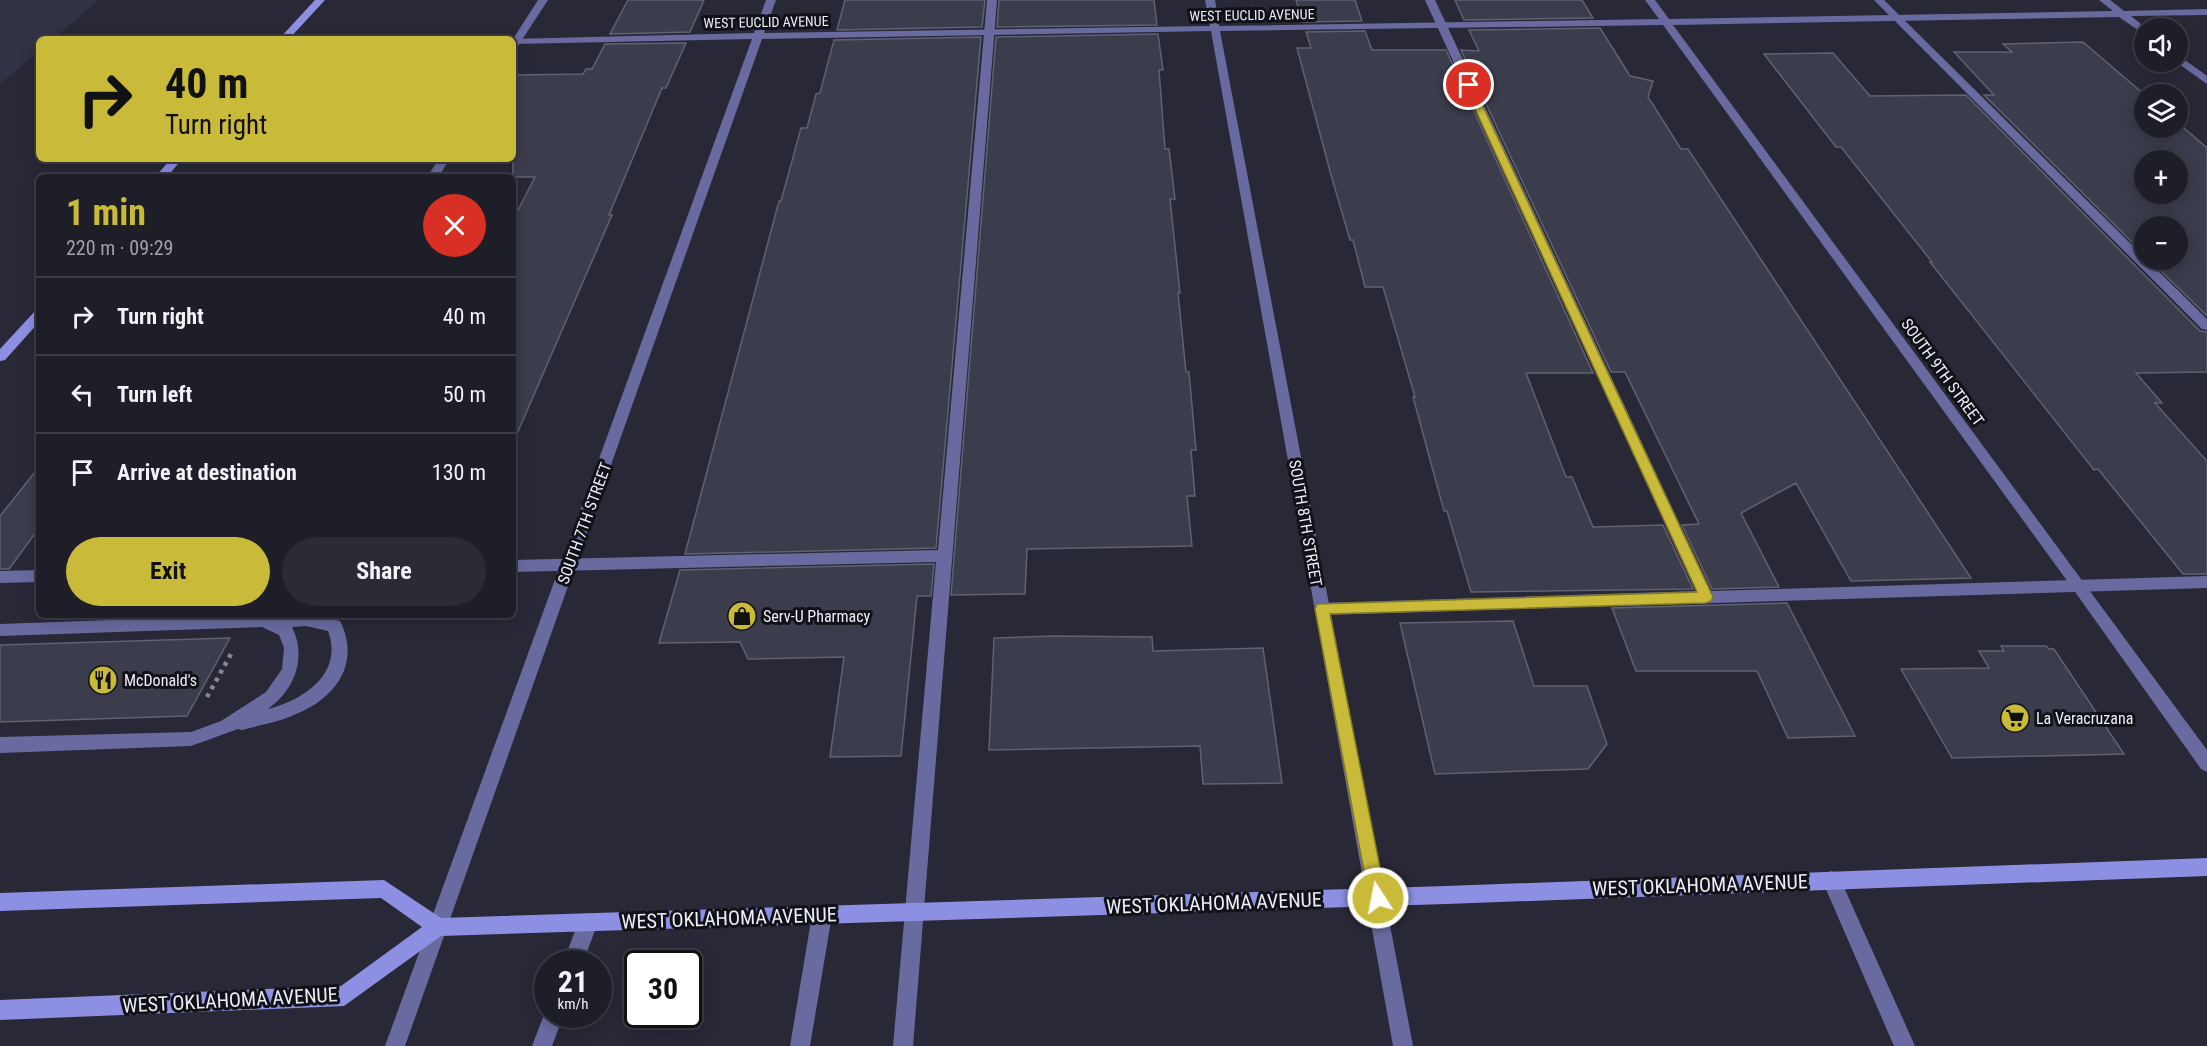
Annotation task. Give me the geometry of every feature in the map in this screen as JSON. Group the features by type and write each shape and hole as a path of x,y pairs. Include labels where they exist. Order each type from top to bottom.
{"main road":[{"path":"287,36 320,0"},
{"path":"164,174 174,162"},
{"path":"0,357 36,317"},
{"name":"WEST OKLAHOMA AVENUE","path":"0,1010 344,996 438,927 1378,898 2207,867"},
{"path":"0,902 384,889 438,927"}],"street":[{"path":"516,40 543,0"},
{"name":"SOUTH 7TH STREET","path":"395,1046 771,0"},
{"path":"903,1046 992,0"},
{"name":"SOUTH 8TH STREET","path":"1210,0 1322,609 1378,898 1402,1046"},
{"path":"1430,0 1706,597"},
{"name":"SOUTH 9TH STREET","path":"1650,0 2079,585 2207,764"},
{"path":"1879,0 2207,326"},
{"path":"2104,0 2134,23"},
{"name":"WEST EUCLID AVENUE","path":"516,43 989,31 1897,19 2207,12"},
{"path":"2188,66 2207,81"},
{"path":"516,566 944,556"},
{"path":"0,577 36,576"},
{"path":"1322,609 2207,582"},
{"path":"0,630 306,620 334,626 342,641 341,662 326,686 292,709 191,739 0,745"},
{"path":"227,727 272,697 290,670 292,648 286,631 263,621"},
{"path":"1831,880 1905,1046"},
{"path":"800,1046 822,915"},
{"path":"578,950 588,922"},
{"path":"542,1046 549,1028"}],"shaded area":[{"path":"0,0 99,0 57,36 36,36 36,54 0,84"}],"building":[{"path":"628,0 704,0 690,32 610,34"},
{"path":"845,0 985,0 982,27 837,30"},
{"path":"999,0 1154,0 1157,25 997,27"},
{"path":"1296,0 1355,0 1362,21 1303,22"},
{"path":"1455,0 1582,0 1593,18 1464,20"},
{"path":"1600,28 1630,76 1653,81 1648,97 1681,149 1688,149 1971,578 1851,581 1796,483 1741,513 1779,587 1712,589 1682,525 1699,524 1625,372 1611,372 1461,50 1479,51 1469,30"},
{"path":"1365,31 1372,50 1446,50 1593,373 1526,373 1566,477 1572,477 1593,527 1663,525 1693,589 1471,592 1447,511 1444,511 1413,397 1415,397 1383,287 1365,287 1353,240 1350,240 1331,175 1297,48 1311,48 1306,32"},
{"path":"1158,34 1163,70 1159,70 1165,149 1169,149 1175,199 1170,199 1180,293 1178,293 1186,372 1189,372 1196,450 1191,450 1195,496 1187,496 1192,546 1027,549 1025,594 951,595 996,37"},
{"path":"981,37 936,548 685,554 779,201 781,201 801,128 807,128 816,94 820,93 834,40"},
{"path":"2083,42 2134,86 2134,138 2188,138 2188,132 2207,148 2207,316 2160,270 2188,270 2188,216 2134,216 2134,244 1984,95 1994,95 1954,52 2012,52 2003,44"},
{"path":"686,43 666,88 662,88 609,215 612,215 516,436 516,214 535,177 516,177 516,174 513,174 513,162 516,162 516,75 583,74 586,69 592,69 605,44"},
{"path":"1833,53 1870,96 1966,95 2134,264 2134,270 2140,270 2200,331 2207,332 2207,372 2136,373 2162,403 2155,403 2207,461 2207,574 2183,574 2098,469 2094,470 1841,147 1836,147 1764,54"},
{"path":"36,471 36,532 9,569 0,569 0,516"},
{"path":"934,564 931,596 917,596 901,756 830,757 844,657 748,659 740,642 659,643 680,570"},
{"path":"1787,603 1855,736 1788,738 1757,671 1636,671 1612,608"},
{"path":"1513,621 1534,686 1587,686 1607,744 1588,769 1435,774 1400,623"},
{"path":"1152,637 1153,651 1263,648 1282,783 1203,784 1200,746 989,750 994,638"},
{"name":"McDonald's","path":"230,638 187,716 0,722 0,645"},
{"name":"La Veracruzana","path":"2001,646 2046,646 2054,649 2124,754 1952,758 1901,669 1989,668 1979,651 2004,651"}],"place":[{"name":"Serv-U Pharmacy","path":"742,616"},
{"name":"McDonald's","path":"103,680"},
{"name":"La Veracruzana","path":"2015,718"}],"route":[{"path":"1378,898 1322,609 1706,597 1469,85"}]}
